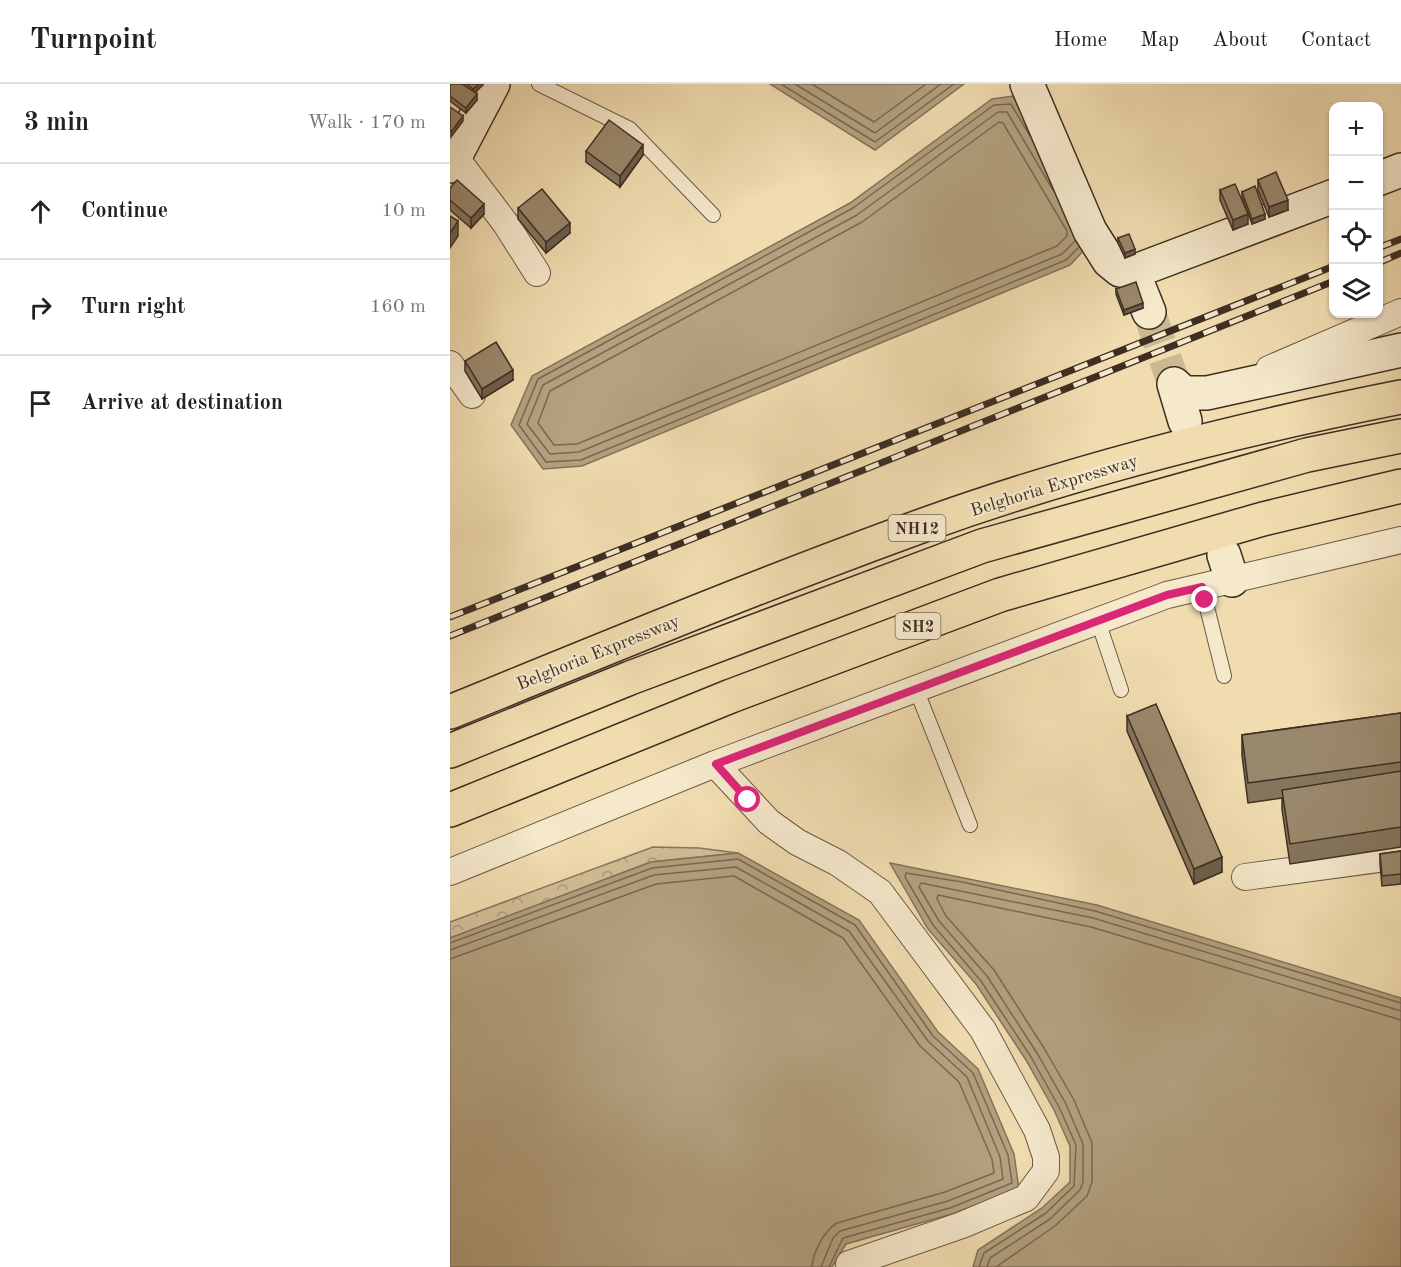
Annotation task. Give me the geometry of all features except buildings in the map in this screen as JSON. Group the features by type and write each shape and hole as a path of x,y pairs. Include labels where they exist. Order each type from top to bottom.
{"main road":[{"name":"Belghoria Expressway","path":"450,712 795,573 926,524 1053,483 1221,437 1401,397"},
{"name":"Belghoria Expressway","path":"450,751 630,678 982,546 1307,455 1401,436"},
{"name":"SH2","path":"450,810 730,696 1000,595 1263,519 1401,486"}],"street":[{"path":"493,84 453,162 506,224 537,273"},
{"path":"1027,84 1090,231 1109,261 1120,270 1133,272 1329,198"},
{"path":"1383,177 1401,170"},
{"path":"1133,272 1149,312"},
{"path":"1223,389 1401,312"},
{"path":"1185,421 1174,384 1184,393 1192,395 1401,350"},
{"path":"450,364 472,395"},
{"path":"450,872 716,764 1219,574 1401,540"},
{"path":"716,764 769,822 797,842 838,863 880,892 983,1030 1037,1130 1047,1157 1046,1171 1026,1198 962,1225 848,1266"},
{"path":"1245,877 1401,856"}],"lane":[{"path":"539,84 630,129 713,215"},
{"path":"1219,574 1224,676"},
{"path":"1098,621 1121,690"},
{"path":"916,689 970,825"}],"green space":[{"path":"653,847 699,848 738,853 651,862 450,938 450,922"}],"water":[{"path":"770,84 964,84 875,150"},
{"path":"1013,96 1088,223 1093,241 1070,265 582,466 543,469 511,425 532,376 850,203 992,99"},
{"path":"738,853 859,920 938,1032 978,1069 1014,1154 1019,1189 952,1214 846,1244 832,1267 450,1267 450,938 651,862"},
{"path":"890,863 1097,905 1401,998 1401,1267 973,1267 978,1250 1042,1208 1070,1182 1070,1146 1054,1110 1026,1060 976,984 928,929"}],"tunnel":[{"path":"1149,312 1174,384"},
{"path":"1185,421 1224,555"}],"railway":[{"path":"1383,246 1401,239"},
{"path":"1383,261 1401,253"},
{"path":"450,617 1329,268"},
{"path":"450,636 1329,283"}],"route":[{"path":"748,800 716,764 1167,595 1202,587 1205,600"}]}
